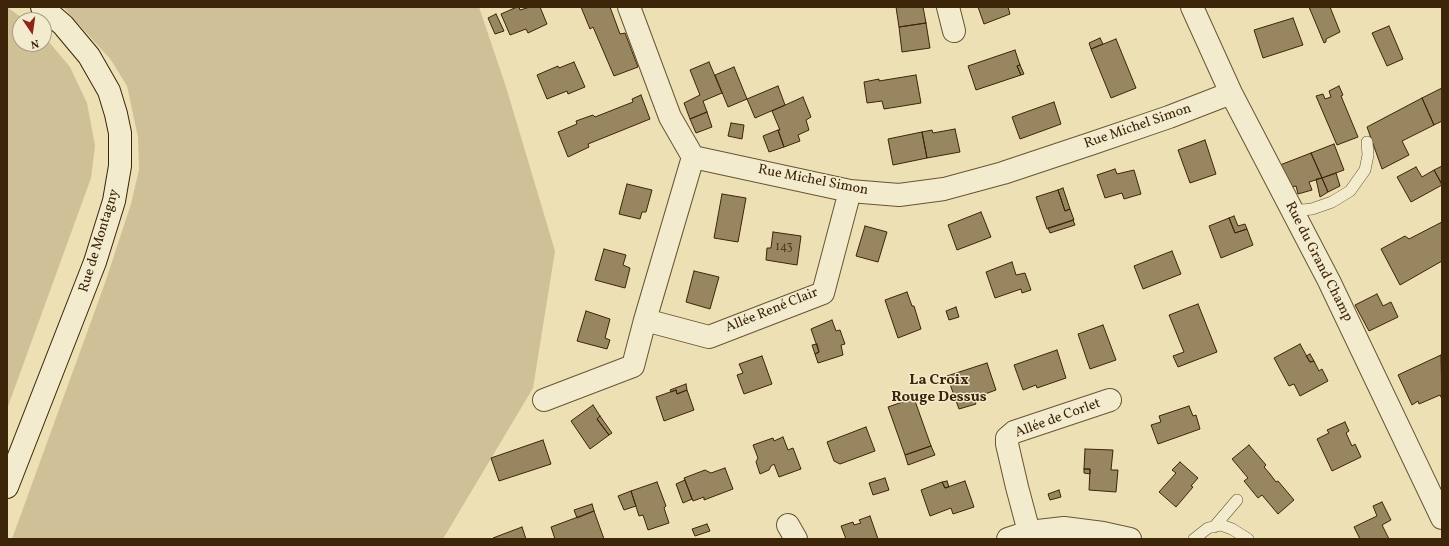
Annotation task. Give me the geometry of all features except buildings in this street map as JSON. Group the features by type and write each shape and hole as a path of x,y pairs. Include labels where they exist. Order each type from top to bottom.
{"street":[{"name":"Rue de Montagny","path":"7,487 95,262 110,213 120,166 120,134 109,91 89,56 62,25 42,7"},
{"path":"544,400 633,366 693,157 670,117 629,7"},
{"path":"948,7 954,32"},
{"name":"Rue du Grand Champ","path":"1192,7 1231,93 1329,281 1442,518"},
{"name":"Rue Michel Simon","path":"693,157 850,191 900,195 944,189 1003,173 1169,117 1231,93"},
{"name":"Allée René Clair","path":"645,320 709,337 823,293 850,191"},
{"name":"Allée de Corlet","path":"1029,532 1017,487 1007,438 1014,432 1110,400"},
{"path":"1008,539 1029,532 1064,528 1103,533 1130,539"}],"lane":[{"path":"1292,211 1312,209 1332,202 1350,191 1365,170 1368,155 1367,142"},
{"path":"1214,527 1236,500"},
{"path":"1194,539 1208,528 1221,525 1232,529 1248,539"}],"shaded area":[{"path":"7,7 14,12 12,12 12,52 52,52 52,46 70,67 87,103 95,146 91,178 7,409"},
{"path":"63,7 479,7 506,87 555,251 533,388 443,539 12,539 105,283 131,204 139,170 138,137 127,86 111,60"}],"district":[{"name":"La Croix Rouge Dessus","path":"939,390"}]}
